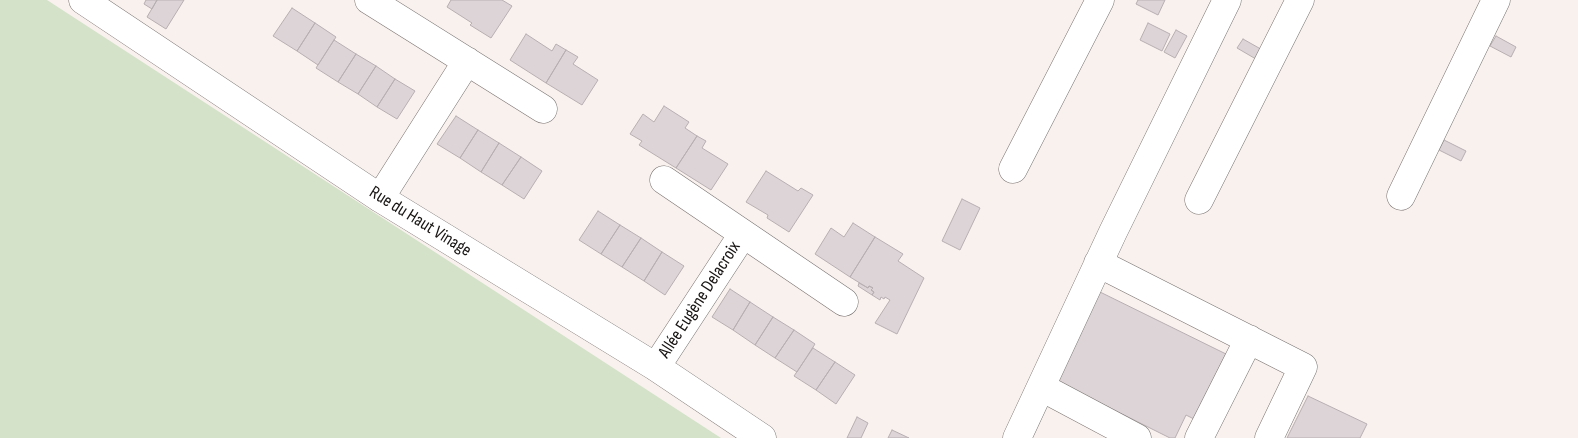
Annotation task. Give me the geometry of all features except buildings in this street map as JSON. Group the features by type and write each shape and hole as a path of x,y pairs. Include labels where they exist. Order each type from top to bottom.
{"street":[{"name":"Rue du Haut Vinage","path":"83,0 380,198 656,367 762,438"},
{"path":"370,0 543,109"},
{"path":"1013,169 1100,0"},
{"path":"1017,438 1098,263 1227,0"},
{"path":"1199,200 1300,0"},
{"path":"1401,196 1496,0"},
{"path":"380,198 467,61"},
{"name":"Allée Eugène Delacroix","path":"664,180 844,302"},
{"name":"Allée Eugène Delacroix","path":"656,367 744,234"},
{"path":"1098,263 1303,367 1269,438"},
{"path":"1199,438 1249,339"},
{"path":"1041,387 1137,438"}],"green space":[{"path":"0,0 47,0 721,438 0,438"}]}
